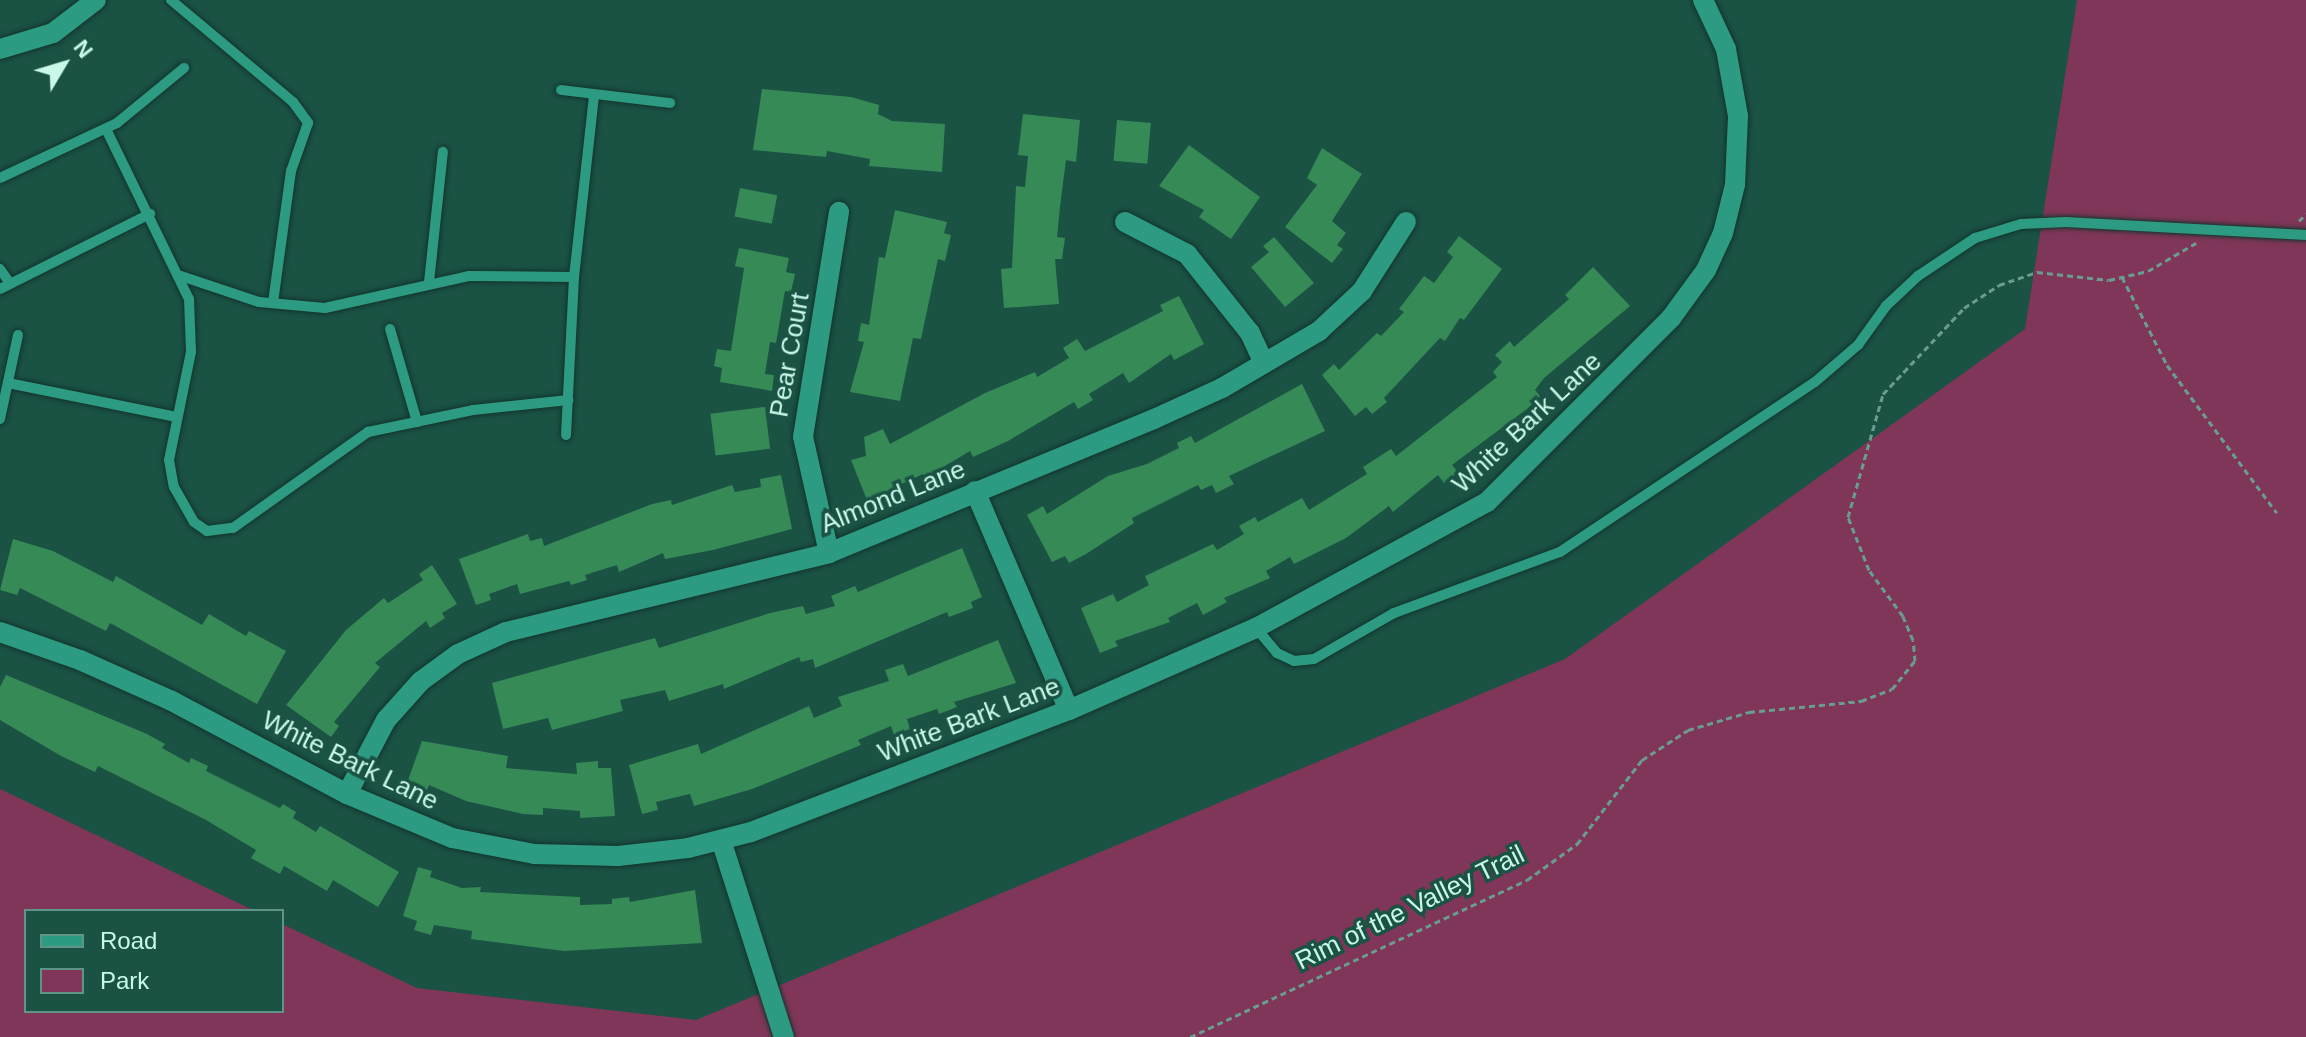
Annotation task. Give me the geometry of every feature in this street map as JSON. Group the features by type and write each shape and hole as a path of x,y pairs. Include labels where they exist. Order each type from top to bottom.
{"street":[{"path":"0,49 53,33 96,0"},
{"name":"White Bark Lane","path":"0,632 80,660 172,701 347,794 452,838 534,854 618,856 721,840 1069,710 1256,628 1487,502 1671,318 1706,270 1723,233 1735,185 1738,116 1726,49 1703,0"},
{"name":"Pear Court","path":"829,553 803,437 839,212"},
{"path":"1125,222 1194,262 1250,333 1264,363"},
{"name":"Almond Lane","path":"347,794 386,720 421,681 458,654 506,632 829,553 1154,419 1319,331 1362,291 1406,222"},
{"path":"975,491 1069,710"},
{"path":"721,840 784,1037"}],"lane":[{"path":"171,0 293,102 308,123 291,171 273,303"},
{"path":"0,178 106,129 184,68"},
{"path":"561,90 670,103"},
{"path":"566,435 574,277 594,95"},
{"path":"106,129 181,276 193,322 169,460 174,487 194,522 218,533 233,528 352,439 417,422 503,406 568,400"},
{"path":"429,282 443,152"},
{"path":"0,269 5,285 150,214"},
{"path":"1256,628 1277,653 1294,661 1314,659 1394,613 1560,552 1815,382 1858,345 1886,306 1918,276 1975,238 2021,224 2051,223 2306,235"},
{"path":"181,276 227,294 273,303 325,308 429,282 491,275 574,277"},
{"path":"390,329 417,422"},
{"path":"0,419 18,335"},
{"path":"8,383 177,417"}],"path":[{"name":"Rim of the Valley Trail","path":"1190,1037 1527,880 1577,844 1642,760 1688,730 1749,712 1861,701 1892,689 1915,661 1913,640 1903,616 1869,570 1848,517 1883,394 1964,308 1999,285 2037,272 2122,277 2188,252 2207,231"},
{"path":"2122,277 2167,365 2277,513"}],"green space":[{"path":"2077,0 2306,0 2306,1037 0,1037 0,789 251,909 24,909 24,1013 284,1013 284,925 417,988 696,1020 1565,659 2025,329"}],"building":[{"path":"762,89 851,97 879,105 878,114 892,121 945,124 942,172 869,166 870,159 827,151 826,157 753,150"},
{"path":"1023,114 1080,120 1076,162 1066,160 1060,207 1057,237 1065,238 1062,259 1055,259 1059,304 1004,308 1001,269 1012,268 1016,186 1025,187 1028,156 1018,155"},
{"path":"1117,120 1151,123 1147,164 1113,161"},
{"path":"1189,145 1260,197 1231,239 1199,217 1204,210 1159,186"},
{"path":"1322,148 1362,174 1332,221 1346,233 1337,245 1343,249 1332,263 1285,227 1317,185 1307,178"},
{"path":"740,188 777,195 772,224 734,216"},
{"path":"895,210 947,222 944,233 951,235 945,261 938,259 921,339 913,338 900,401 850,392 864,342 858,341 861,323 869,325 879,257 885,258"},
{"path":"1459,236 1502,269 1464,320 1460,318 1445,341 1440,338 1384,398 1387,402 1372,414 1366,407 1355,416 1322,375 1334,364 1339,370 1377,333 1381,336 1404,312 1399,309 1424,276 1434,283 1453,257 1447,252"},
{"path":"1274,237 1314,283 1285,307 1251,267 1269,252 1263,246"},
{"path":"739,248 789,258 786,272 795,274 791,292 785,291 776,343 770,342 765,374 774,375 772,391 720,382 722,368 714,366 717,349 731,351 744,268 735,266"},
{"path":"1593,267 1630,306 1544,378 1535,390 1540,396 1527,409 1452,465 1458,472 1444,483 1438,475 1393,512 1389,506 1346,538 1294,564 1290,557 1266,571 1270,578 1224,598 1227,602 1203,615 1197,603 1168,618 1170,622 1115,641 1118,646 1100,653 1081,608 1113,594 1117,602 1149,585 1145,576 1213,544 1217,550 1244,534 1239,526 1255,517 1258,522 1302,498 1309,510 1367,474 1363,467 1391,449 1396,456 1497,377 1493,372 1502,362 1495,355 1510,341 1514,347 1569,299 1565,295"},
{"path":"1179,296 1204,344 1174,360 1171,354 1129,383 1123,373 1089,394 1093,400 1078,409 1074,402 1008,441 973,457 970,451 925,478 923,474 867,500 851,460 866,456 864,437 883,429 890,444 985,393 1035,372 1037,377 1069,358 1063,348 1077,339 1085,351 1163,311 1160,305"},
{"path":"1302,384 1325,431 1229,476 1234,484 1216,493 1212,485 1201,490 1198,485 1132,518 1134,523 1069,563 1065,556 1052,562 1027,515 1043,506 1047,514 1108,476 1147,464 1179,448 1177,443 1191,436 1195,443"},
{"path":"765,407 770,449 716,455 710,414"},
{"path":"781,475 792,529 713,550 665,559 663,553 619,572 617,565 585,575 587,580 571,585 569,581 520,594 517,584 489,594 491,600 476,605 459,559 528,534 530,541 542,538 544,546 652,504 671,500 672,505 732,485 735,492 761,487 760,479"},
{"path":"13,539 53,551 113,582 116,576 202,625 209,614 246,636 249,631 286,651 257,704 110,623 106,631 20,588 17,595 0,590"},
{"path":"962,548 982,597 971,602 973,608 949,617 947,612 815,668 813,659 801,662 799,657 724,689 723,684 669,701 665,690 620,700 623,711 552,730 548,718 503,729 492,683 655,638 659,648 770,613 803,606 806,614 835,606 831,596 855,586 858,592"},
{"path":"432,565 457,604 442,613 445,618 430,628 426,621 375,663 380,667 334,722 339,726 331,737 286,705 346,630 384,598 388,603 423,580 419,574"},
{"path":"998,640 1016,683 954,702 957,707 939,714 937,709 907,719 910,729 894,735 891,726 858,740 861,745 752,789 694,806 690,794 656,802 658,810 642,814 629,765 698,744 701,754 809,706 814,718 842,706 838,697 889,681 885,670 903,664 908,676"},
{"path":"6,675 147,734 165,744 162,748 189,763 191,758 208,766 206,771 280,808 283,804 296,812 293,818 316,832 320,826 399,872 378,907 333,880 327,891 284,866 280,874 251,858 256,850 206,820 98,766 95,772 61,756 0,720 0,687"},
{"path":"422,741 508,756 506,768 577,774 576,763 598,761 598,768 611,768 615,816 580,818 580,811 543,808 543,815 523,814 466,801 429,785 427,790 407,783"},
{"path":"418,867 432,871 430,877 462,888 481,887 480,892 580,897 580,905 612,904 612,899 629,897 630,902 695,890 702,943 564,951 471,939 472,931 434,925 431,935 414,930 417,921 403,916"}]}
